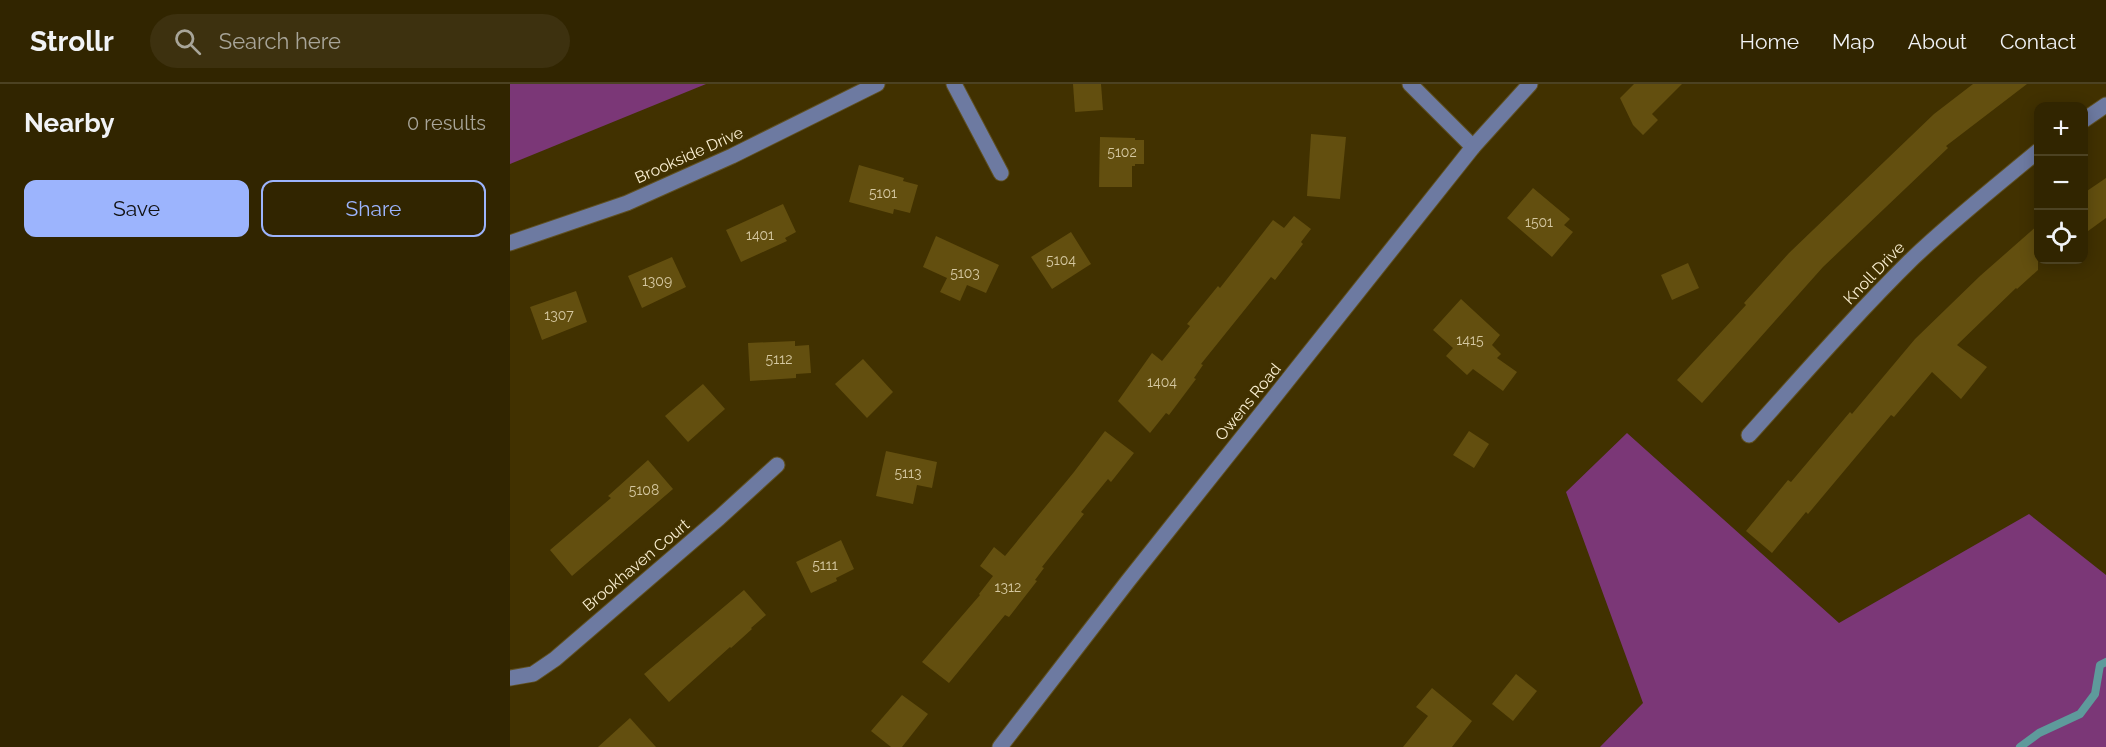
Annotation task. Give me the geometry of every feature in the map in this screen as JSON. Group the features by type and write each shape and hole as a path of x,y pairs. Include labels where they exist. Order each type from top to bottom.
{"street":[{"name":"Brookside Drive","path":"510,243 627,203 732,156 877,84"},
{"path":"954,84 1001,173"},
{"path":"1410,84 1473,147"},
{"name":"Owens Road","path":"1000,747 1128,581 1473,147 1530,84"},
{"path":"2088,117 2106,105"},
{"name":"Knoll Drive","path":"1749,435 1842,332 1914,257 2034,154"},
{"name":"Brookhaven Court","path":"510,678 533,674 555,659 777,465"}],"shaded area":[{"path":"510,84 706,84 510,164"},
{"path":"1627,433 1839,623 2029,514 2106,575 2106,747 1600,747 1643,703 1566,492"}],"building":[{"path":"1073,84 1101,84 1103,110 1075,112"},
{"path":"1634,84 1682,84 1652,114 1658,120 1643,135 1633,125 1620,98"},
{"path":"1973,84 2027,84 1946,146 1948,148 1823,267 1702,403 1677,380 1746,305 1744,303 1789,253 1934,114"},
{"path":"1311,134 1346,137 1340,199 1307,196"},
{"path":"1100,137 1144,140 1144,164 1132,166 1132,187 1099,187"},
{"path":"859,165 904,178 903,181 918,185 910,213 894,209 893,214 849,202"},
{"path":"2106,178 2106,218 2088,231 2088,210 2088,190"},
{"path":"1533,188 1570,219 1564,225 1573,232 1552,257 1507,218"},
{"path":"783,204 796,232 785,238 787,241 741,262 726,230"},
{"path":"1294,216 1311,229 1301,242 1303,244 1275,280 1271,277 1201,364 1203,365 1194,378 1196,379 1169,415 1166,413 1150,433 1118,401 1152,353 1162,361 1190,326 1187,324 1218,286 1220,288 1273,220 1284,228"},
{"path":"2034,229 2034,264 2038,264 2038,270 1957,345 1987,367 1961,399 1932,372 1894,417 1891,415 1772,553 1746,531 1788,480 1791,482 1850,412 1852,414 1915,339 1980,276"},
{"path":"1071,232 1091,264 1052,289 1031,257"},
{"path":"936,236 999,265 986,293 967,285 960,301 940,292 947,278 923,267"},
{"path":"672,257 686,287 642,308 628,276"},
{"path":"1688,263 1699,288 1672,300 1661,275"},
{"path":"576,291 587,322 542,340 530,307"},
{"path":"1461,299 1500,335 1492,345 1501,354 1497,358 1517,372 1503,391 1473,369 1467,375 1446,356 1453,348 1433,330"},
{"path":"795,341 795,346 809,345 811,373 796,374 796,378 750,381 748,343"},
{"path":"863,359 893,392 867,418 835,384"},
{"path":"703,384 725,409 688,442 665,416"},
{"path":"1105,431 1134,453 1111,482 1108,479 1081,512 1084,514 1042,567 1044,568 1035,580 1037,581 1009,617 1005,615 949,683 922,662 980,595 993,576 980,566 994,547 1005,556"},
{"path":"1469,431 1489,444 1474,468 1453,455"},
{"path":"886,451 937,462 932,488 917,485 913,504 876,496"},
{"path":"648,460 673,489 572,576 550,550 611,498 608,496"},
{"path":"841,540 854,569 836,578 837,581 811,593 796,562"},
{"path":"744,590 766,615 669,702 644,674"},
{"path":"1516,674 1537,691 1513,721 1492,704"},
{"path":"1432,688 1472,721 1452,747 1403,747 1428,716 1416,707"},
{"path":"902,695 928,714 902,747 891,747 871,731"},
{"path":"630,718 656,747 598,747"}],"waterway":[{"path":"2020,747 2039,733 2080,714 2095,694 2100,665 2106,662"}]}
